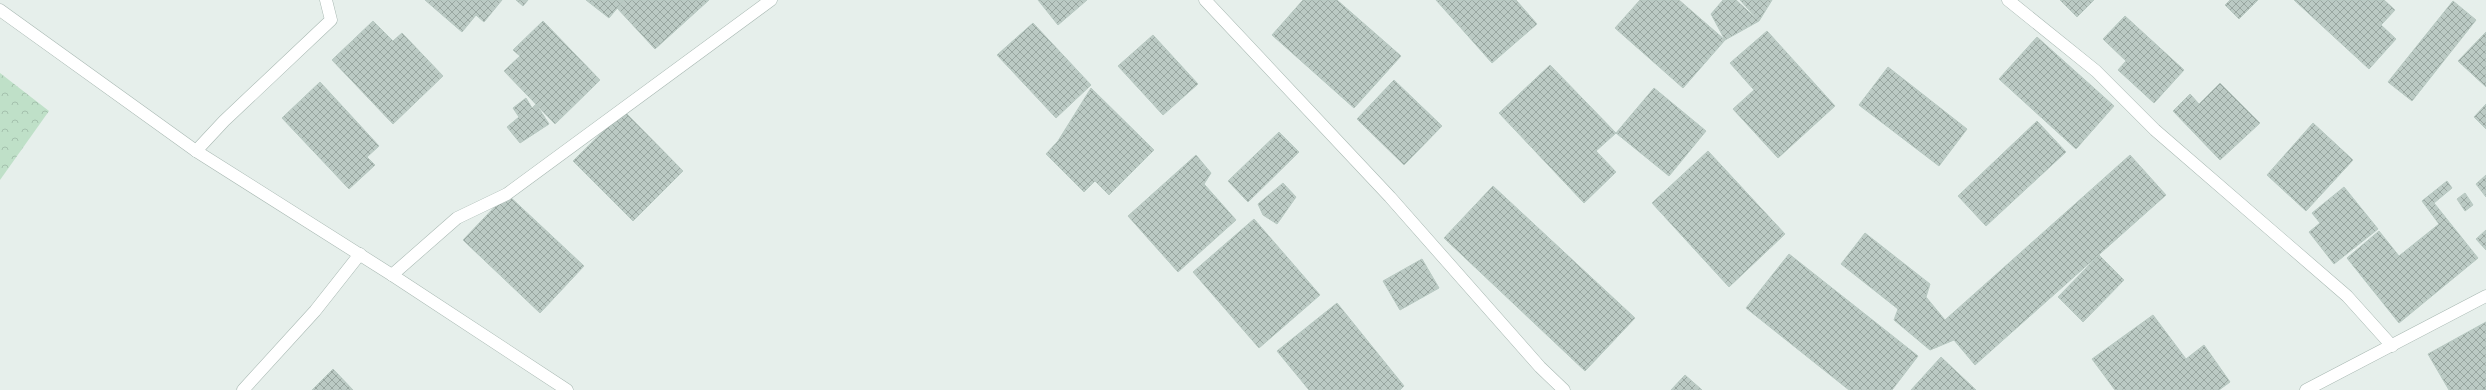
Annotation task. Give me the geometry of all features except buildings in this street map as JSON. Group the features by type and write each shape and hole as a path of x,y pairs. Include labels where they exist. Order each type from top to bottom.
{"street":[{"path":"196,151 224,121 331,20 326,0"},
{"path":"392,275 457,218 506,194 771,0"},
{"path":"1206,0 1390,197 1540,367 1564,390"},
{"path":"2008,0 2096,71 2155,130 2348,296 2392,346"},
{"path":"0,10 196,151 360,254 567,390"},
{"path":"243,390 315,311 360,254"},
{"path":"2306,390 2486,296"}],"green space":[{"path":"0,73 49,111 0,180"}]}
